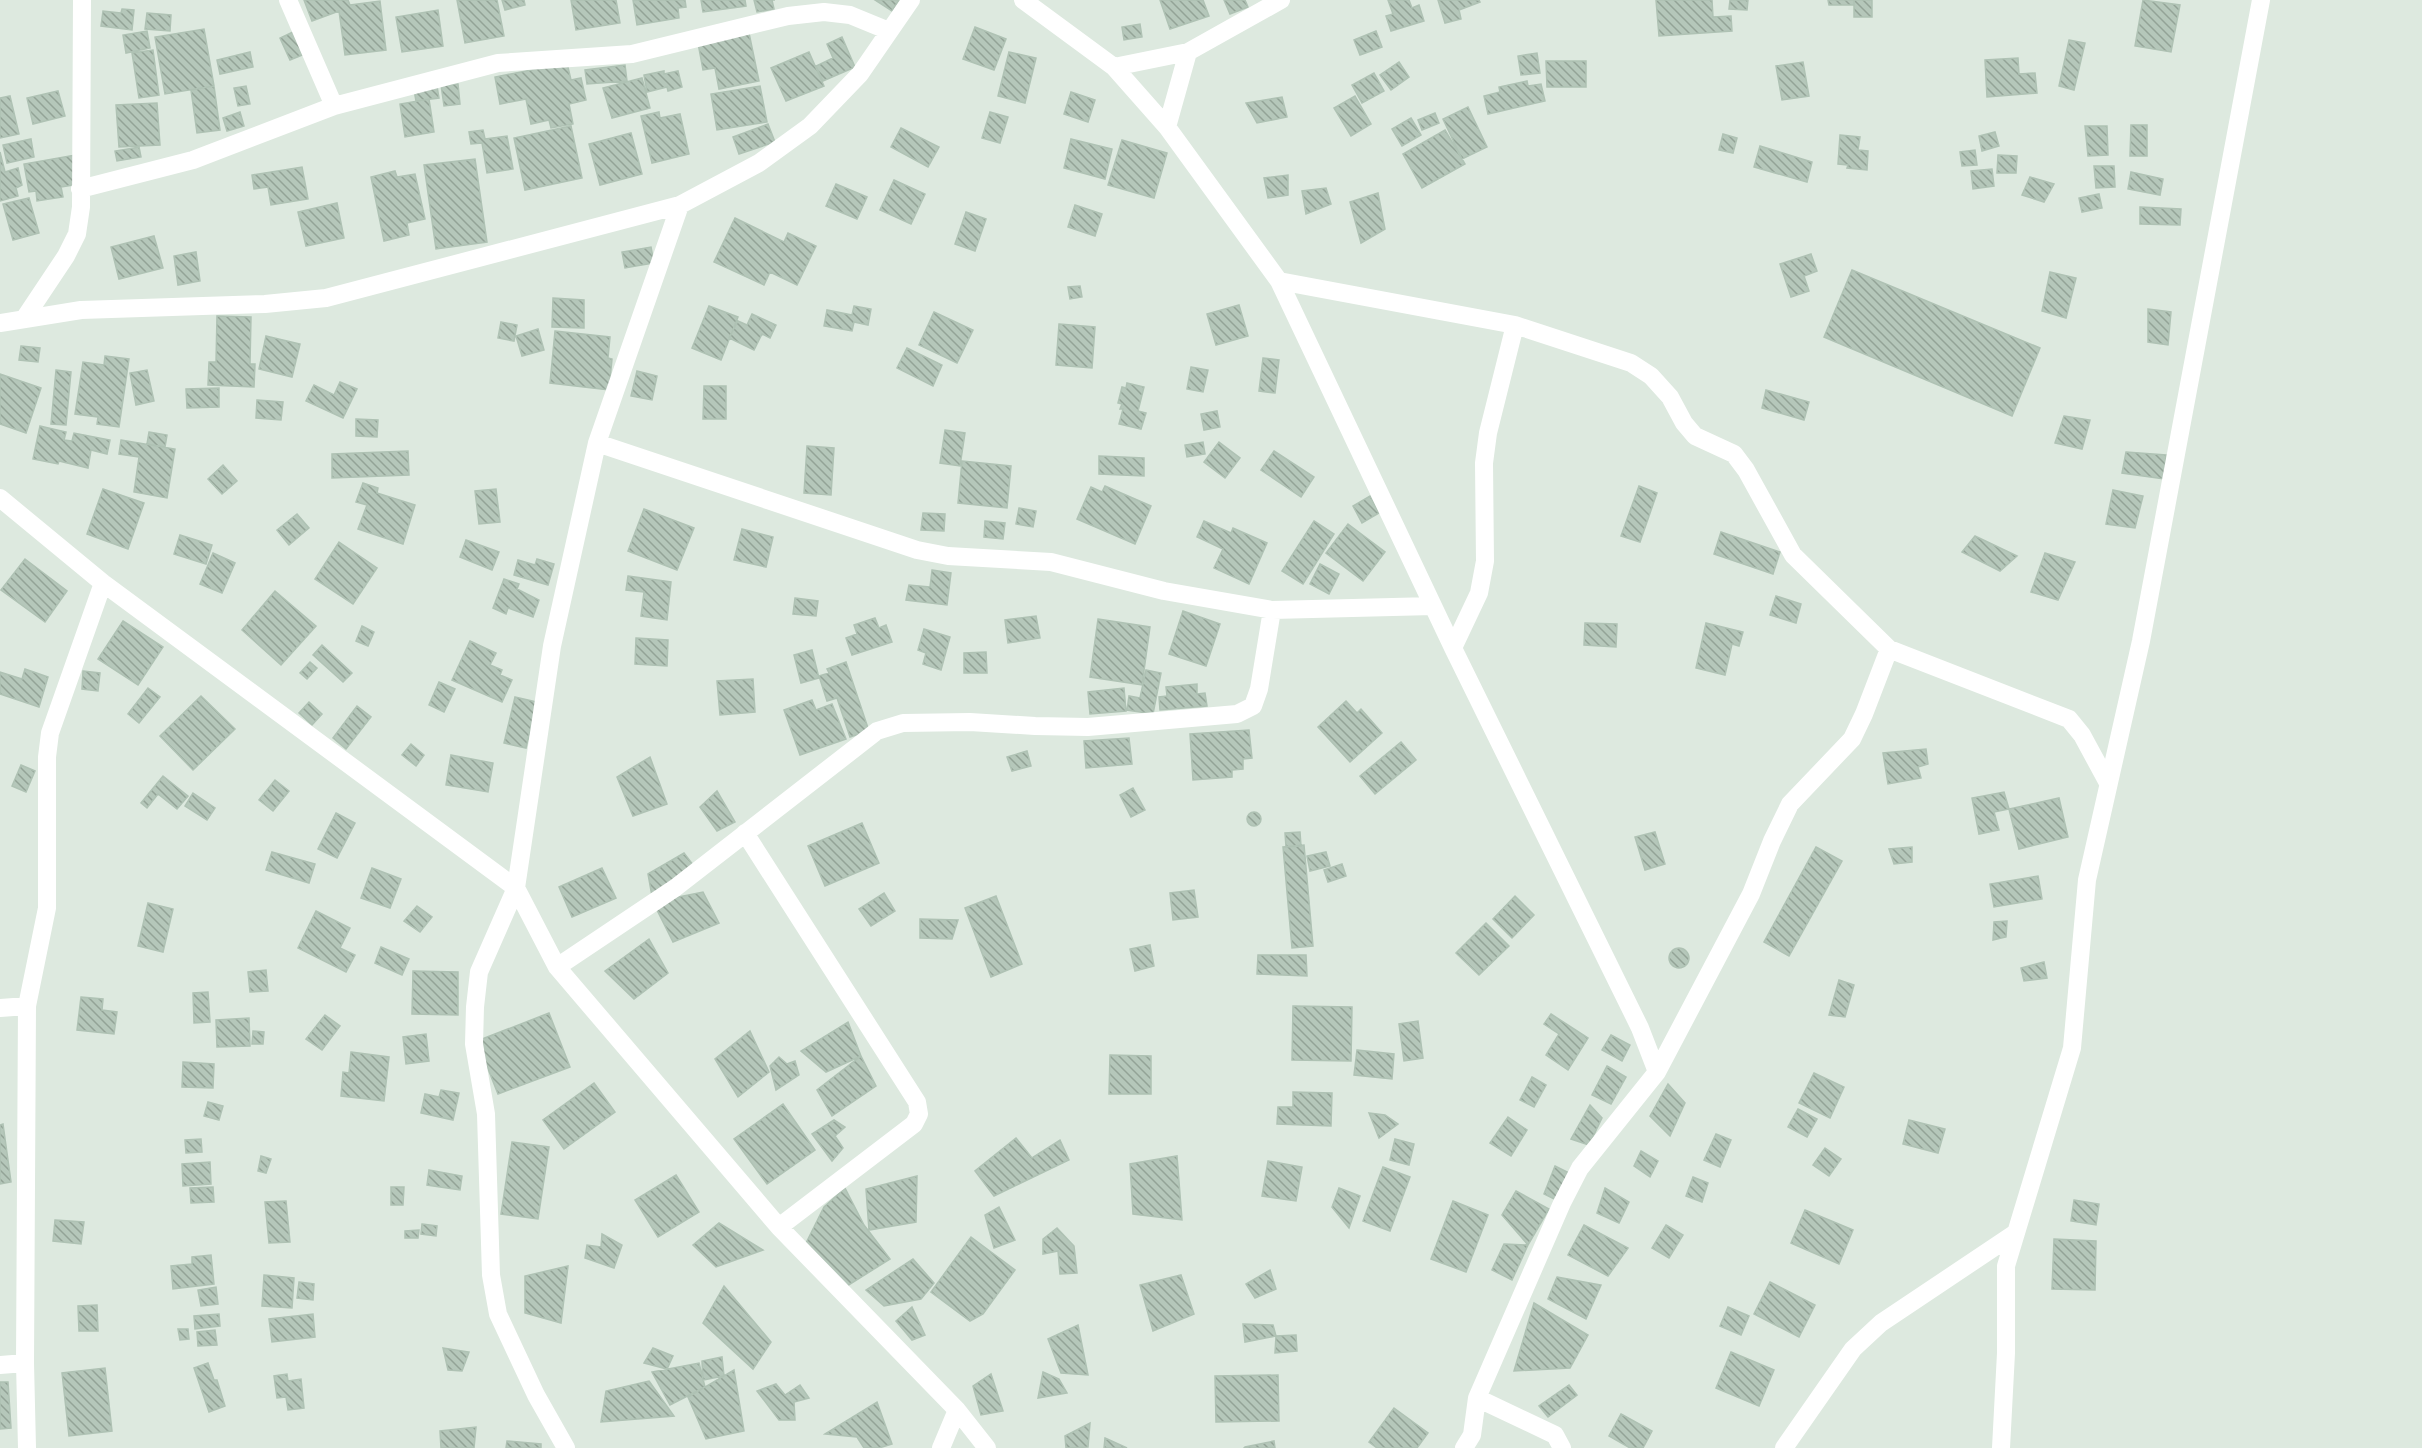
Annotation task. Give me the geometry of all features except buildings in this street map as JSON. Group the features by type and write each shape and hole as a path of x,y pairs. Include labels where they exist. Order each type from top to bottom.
{"street":[{"path":"24,319 66,256 77,234 80,189 82,0"},
{"path":"288,0 334,106"},
{"path":"0,323 81,310 265,304 326,298 680,205 759,163 810,126 860,74 911,0"},
{"path":"1023,0 1114,68 1167,127 1280,281 1433,606 1635,1018 1657,1072"},
{"path":"1114,68 1188,52 1281,0"},
{"path":"2001,1448 2006,1353 2006,1266 2072,1048 2087,880 2141,641 2260,0"},
{"path":"80,189 193,160 334,106 498,63 632,54 788,16 824,12 850,15 890,31"},
{"path":"1167,127 1188,52"},
{"path":"566,1448 536,1395 498,1314 491,1275 486,1114 474,1044 475,1007 479,972 516,888 552,646 597,443 680,205"},
{"path":"1280,281 1515,325 1631,363 1651,376 1670,397 1684,423 1695,436 1734,454 1746,470 1793,555 1889,649 2068,719 2082,735 2108,783"},
{"path":"1454,648 1479,592 1485,561 1484,463 1488,433 1515,325"},
{"path":"597,443 917,550 948,556 1050,562 1164,591 1272,610 1433,606"},
{"path":"0,498 103,583 516,888 557,967 779,1227 957,1410 987,1448"},
{"path":"27,1448 24,1363 27,1006 47,908 47,758 50,733 103,583"},
{"path":"557,967 675,888 877,731 903,723 970,722 1088,726 1237,714 1252,706 1259,689 1272,610"},
{"path":"1464,1448 1472,1435 1477,1398 1562,1203 1580,1168 1657,1072 1751,894 1772,841 1790,804 1852,739 1889,649"},
{"path":"745,833 917,1102 919,1114 914,1124 779,1227"},
{"path":"0,1008 27,1006"},
{"path":"1784,1448 1853,1348 1881,1323 2014,1234"},
{"path":"0,1365 24,1363"},
{"path":"1477,1398 1555,1435 1562,1448"},
{"path":"941,1448 957,1410"}]}
